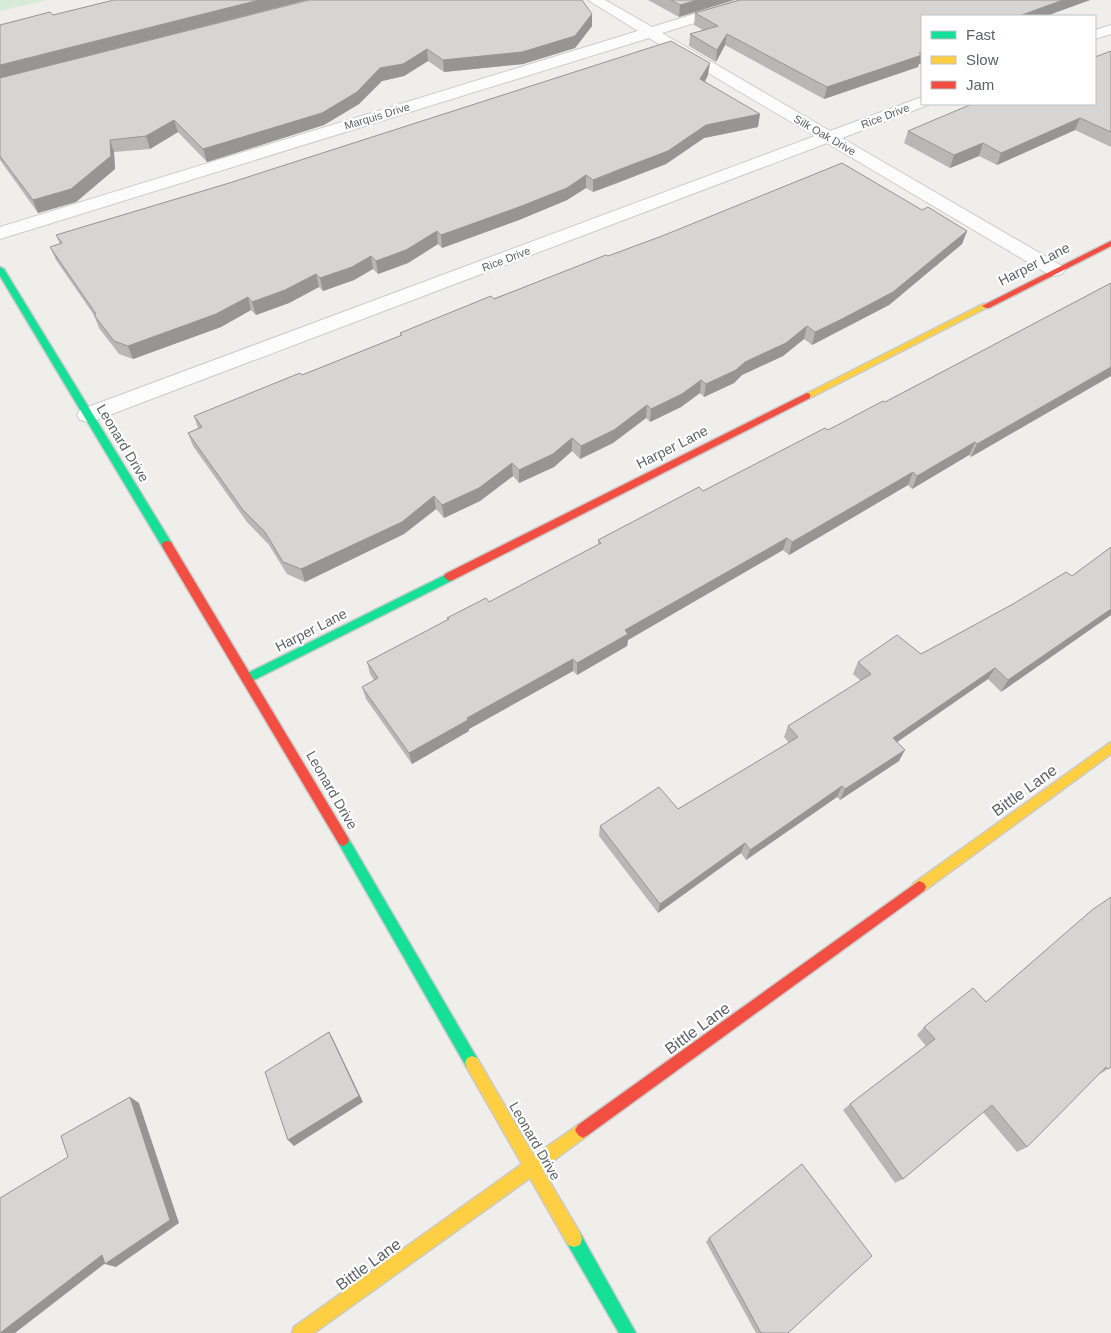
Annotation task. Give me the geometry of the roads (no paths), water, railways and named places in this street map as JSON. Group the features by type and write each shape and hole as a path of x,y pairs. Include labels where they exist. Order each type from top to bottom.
{"street":[{"name":"Silk Oak Drive","path":"595,0 1055,270"},
{"name":"Marquis Drive","path":"0,233 755,0"},
{"path":"1096,35 1111,29"},
{"name":"Rice Drive","path":"88,415 921,102"},
{"name":"Harper Lane","path":"248,678 1111,243"},
{"name":"Leonard Drive","path":"0,269 306,775 628,1333"},
{"name":"Bittle Lane","path":"300,1333 1111,747"}]}
